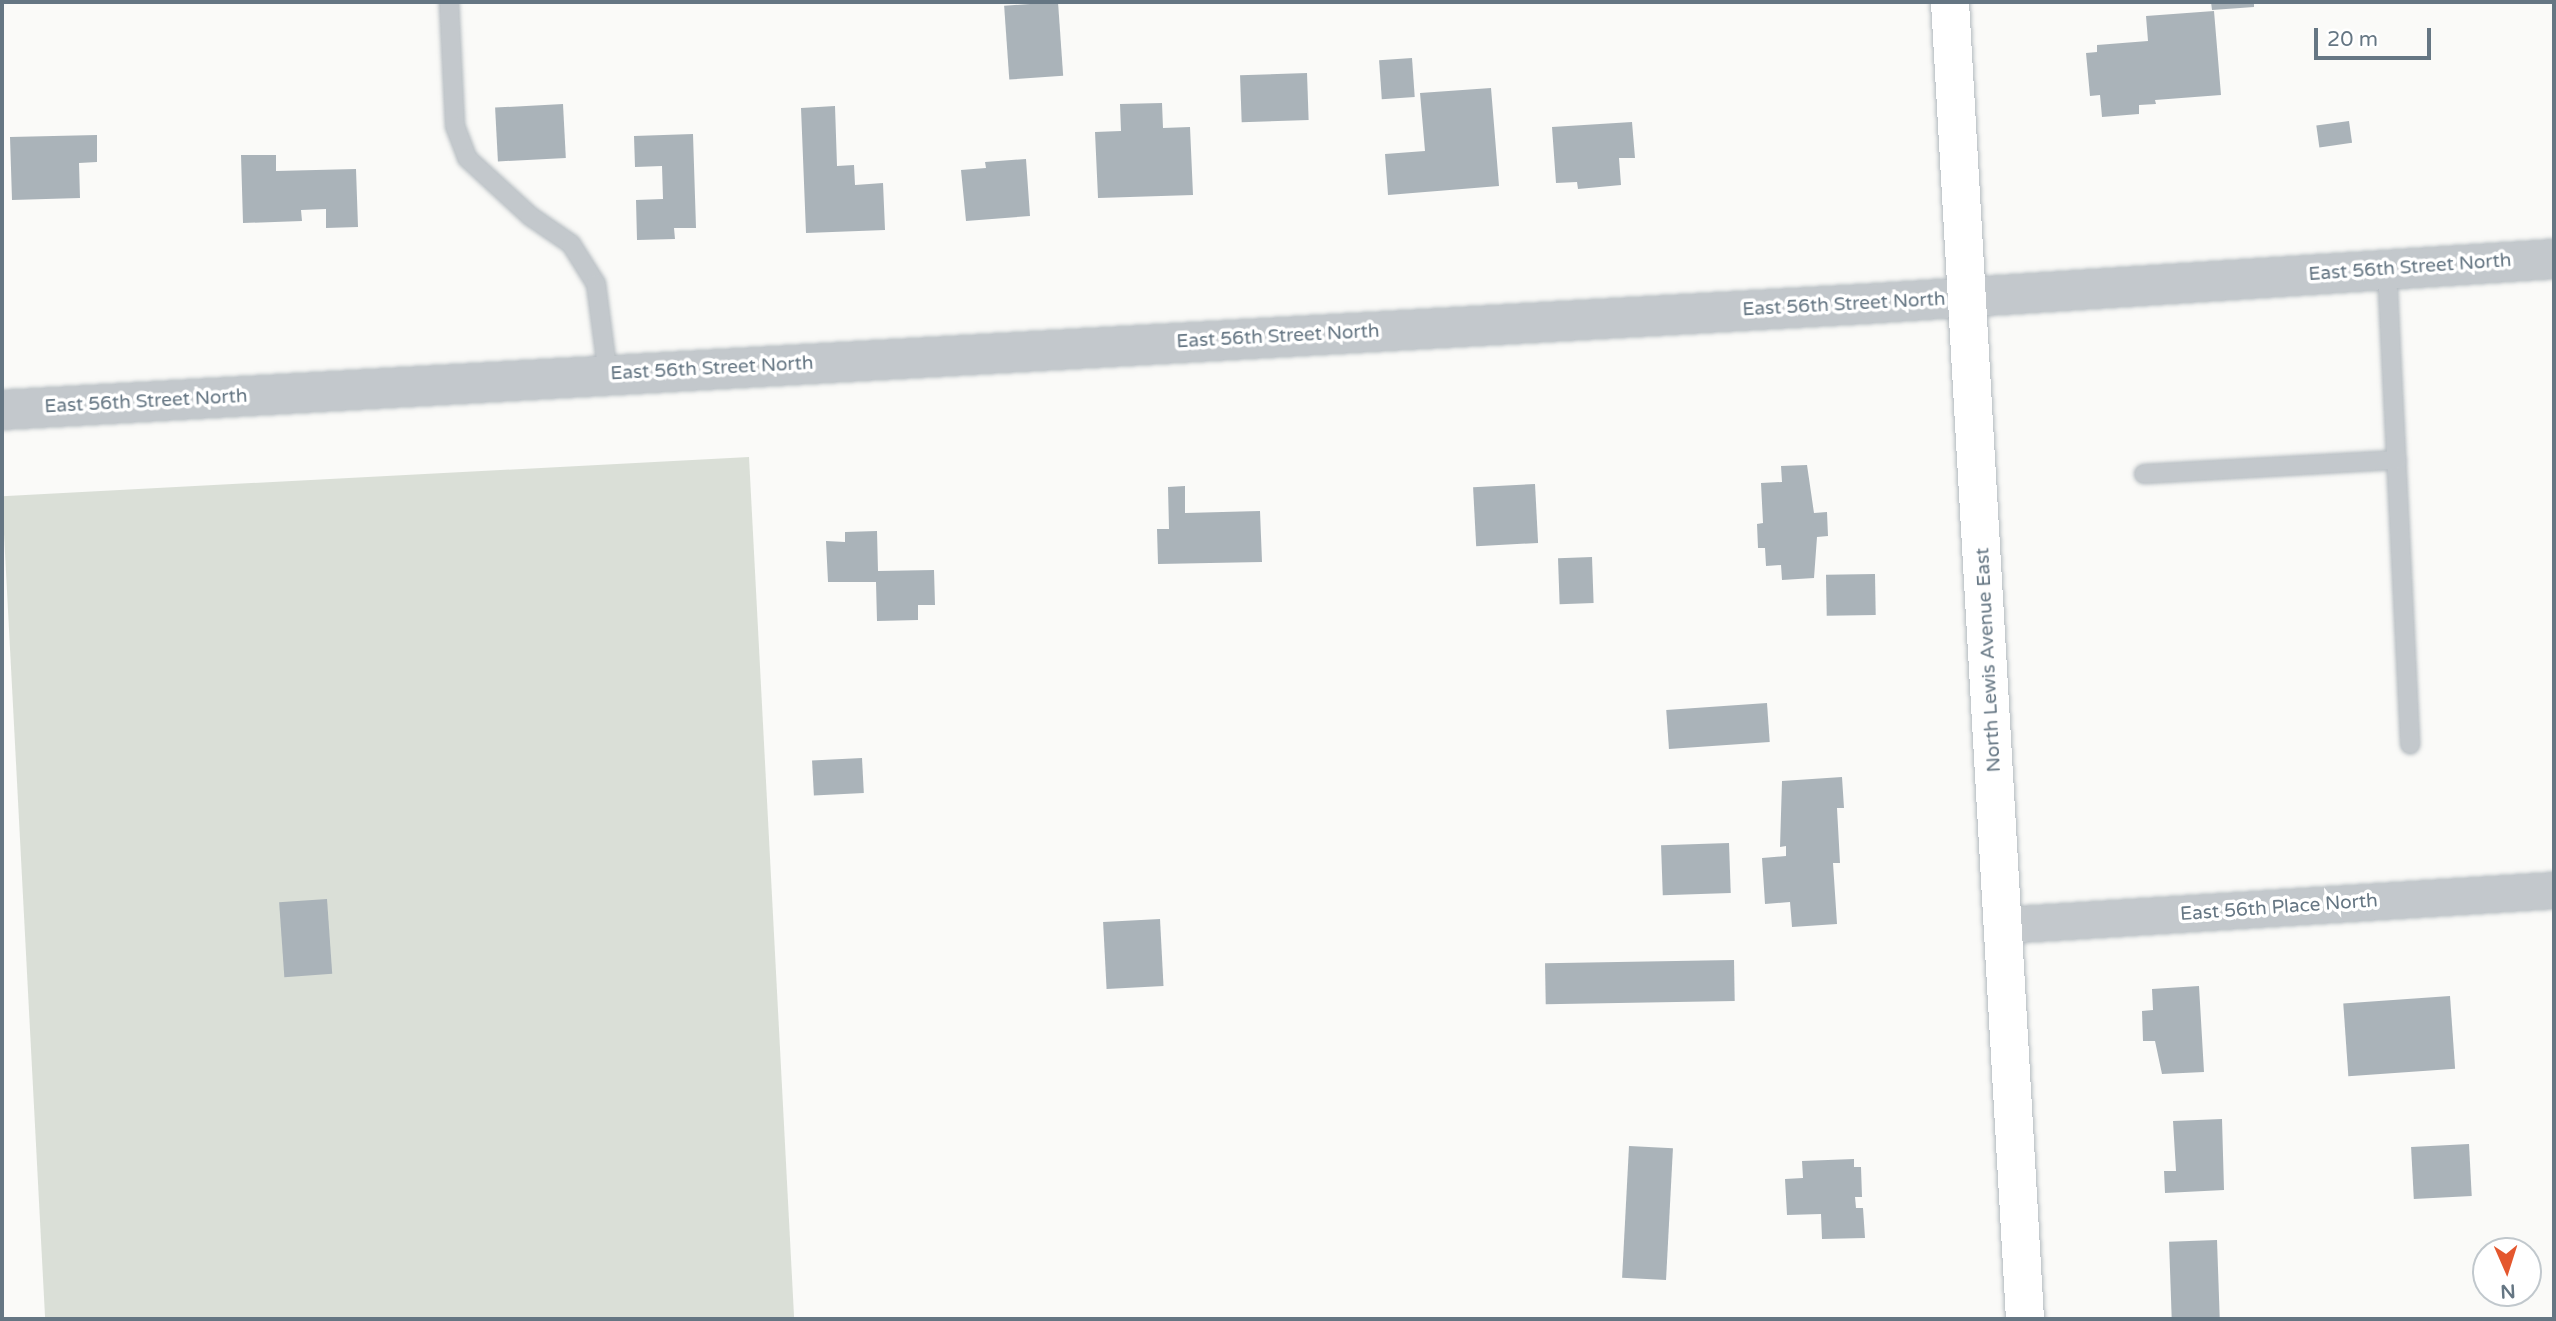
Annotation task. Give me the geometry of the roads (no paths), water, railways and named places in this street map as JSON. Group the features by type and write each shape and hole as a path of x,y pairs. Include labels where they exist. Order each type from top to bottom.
{"main road":[{"name":"North Lewis Avenue East","path":"1950,2 2025,1319"}],"street":[{"name":"East 56th Street North","path":"2,410 1968,298 2554,259"},
{"name":"East 56th Place North","path":"2004,925 2554,890"}],"lane":[{"path":"449,2 455,126 467,158 530,216 571,244 596,284 608,375"},
{"path":"2387,270 2410,744"},
{"path":"2144,474 2397,460"}]}
